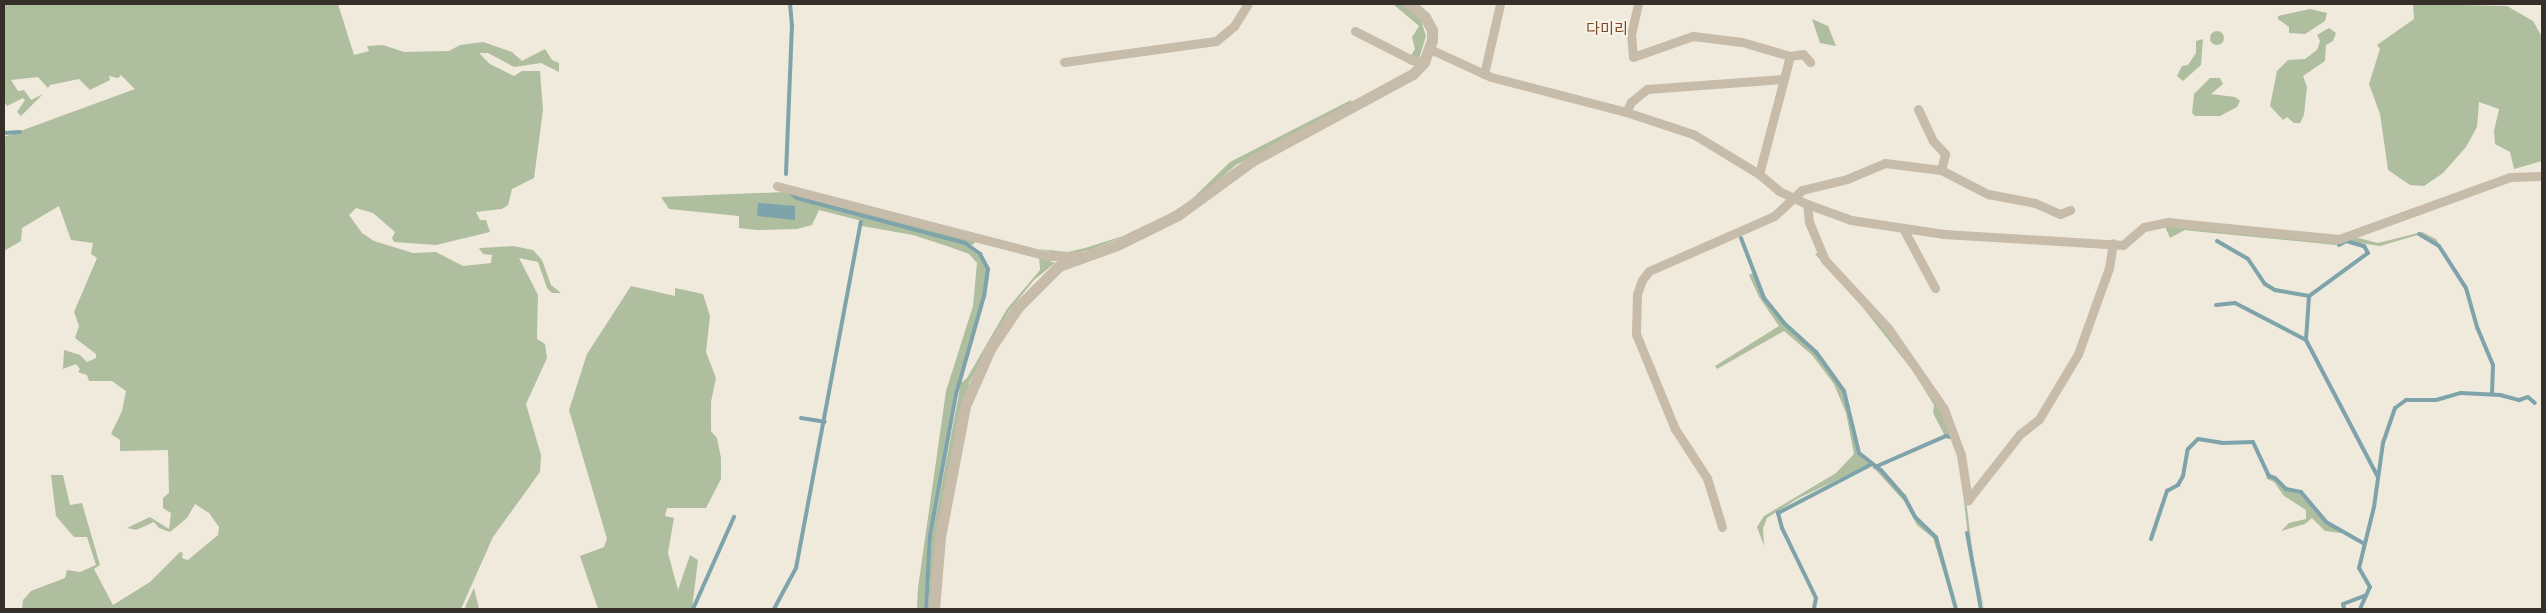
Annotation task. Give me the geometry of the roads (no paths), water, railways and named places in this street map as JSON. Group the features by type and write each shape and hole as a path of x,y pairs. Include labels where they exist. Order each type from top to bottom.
{"street":[{"path":"1064,62 1216,41 1234,26 1248,4"},
{"path":"934,609 940,537 950,476 971,389 990,349 1018,306 1059,266 1116,245 1178,215 1252,160 1399,84 1424,62 1430,50 1432,30 1425,17 1410,4"},
{"path":"1484,74 1500,4"},
{"path":"1638,4 1631,34 1633,57 1693,36 1742,42 1790,56 1803,54 1810,62"},
{"path":"1355,31 1412,60 1424,62"},
{"path":"1430,50 1484,74 1626,112 1693,134 1759,174 1792,197 1807,204 1851,220 1904,230 2127,244 2144,227 2168,222 2339,239 2510,178 2542,176"},
{"path":"1759,174 1790,56"},
{"path":"1626,112 1631,102 1647,89 1784,79"},
{"path":"1918,109 1934,141 1945,154 1941,170"},
{"path":"1722,527 1707,478 1675,430 1636,334 1638,294 1642,280 1649,272 1774,216 1792,197 1811,186 1847,179 1884,163 1941,170 1988,194 2035,203 2060,214 2070,210"},
{"path":"777,186 1047,256 1084,256"},
{"path":"1807,204 1809,222 1825,260 1888,328 1944,409 1961,455 1968,500 2020,434 2039,419 2078,354 2109,268 2113,243"},
{"path":"1904,230 1935,288"}],"water":[{"path":"758,203 795,206 795,220 757,216"}],"waterway":[{"path":"786,174 792,26 790,4"},
{"path":"4,133 20,132"},
{"path":"787,190 797,198 965,243 980,254 988,269 984,296 956,394 930,536 926,609"},
{"path":"774,609 796,568 861,222"},
{"path":"2419,234 2439,246 2466,288 2477,327 2493,365 2492,394"},
{"path":"1741,238 1764,298 1785,324 1816,352 1844,391 1859,453 1881,470 1904,496 1915,517 1936,537 1956,609"},
{"path":"2217,241 2248,259 2265,284 2275,290 2309,296"},
{"path":"2339,245 2346,241 2364,246 2368,253 2309,296 2306,340 2378,477"},
{"path":"2216,305 2235,303 2306,340"},
{"path":"2360,609 2370,587 2359,568 2374,507 2383,443 2395,408 2406,400 2436,400 2461,393 2500,395 2519,400 2528,397 2535,403"},
{"path":"801,418 825,422"},
{"path":"1875,467 1946,436 1950,437"},
{"path":"2151,539 2167,491 2178,485 2183,476 2188,449 2198,439 2222,443 2253,442 2269,476 2275,478 2286,489 2301,492 2326,522 2363,543"},
{"path":"1814,609 1816,598 1782,528 1778,513 1872,464"},
{"path":"693,609 734,517"},
{"path":"1967,533 1981,609"},
{"path":"2344,609 2343,604 2366,595"}],"district":[{"name":"다미리","path":"1607,30"}]}
